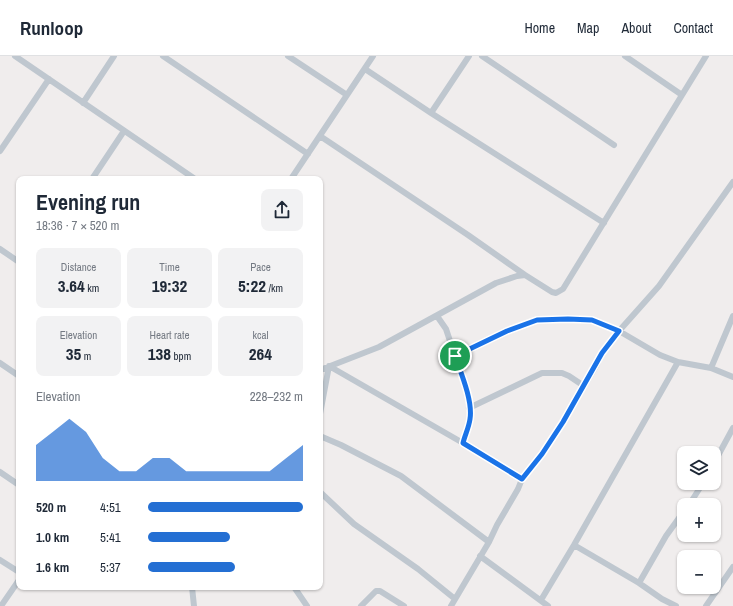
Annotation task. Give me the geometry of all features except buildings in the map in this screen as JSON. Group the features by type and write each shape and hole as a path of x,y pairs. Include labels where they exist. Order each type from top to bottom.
{"street":[{"path":"83,103 114,56"},
{"path":"163,56 308,154"},
{"path":"288,56 347,96"},
{"path":"293,176 373,56"},
{"path":"431,113 469,56"},
{"path":"482,56 614,145"},
{"path":"625,56 682,95"},
{"path":"320,136 525,275 556,293 560,292 604,223 706,56"},
{"path":"16,57 190,176"},
{"path":"365,69 431,113 604,223"},
{"path":"0,151 49,79"},
{"path":"94,176 124,131"},
{"path":"451,606 489,542 522,479 542,454 584,386 602,353 619,331 659,286 733,182"},
{"path":"0,249 16,260"},
{"path":"323,369 380,347 496,284 517,276 525,275"},
{"path":"437,316 446,329 464,382 470,418 463,443"},
{"path":"711,368 733,316"},
{"path":"455,356 507,331 537,320 592,320 619,331 654,352 678,362 711,368 733,377"},
{"path":"541,600 678,362"},
{"path":"0,363 16,374"},
{"path":"323,398 329,366"},
{"path":"329,366 463,443 522,479"},
{"path":"469,408 547,372 562,373 584,386"},
{"path":"721,450 733,428"},
{"path":"323,437 401,476 489,542"},
{"path":"0,472 16,483"},
{"path":"323,495 354,524 418,569 455,599"},
{"path":"639,583 666,536 677,521"},
{"path":"574,545 676,606"},
{"path":"480,556 548,606"},
{"path":"0,560 16,570"},
{"path":"706,606 733,567"},
{"path":"1,606 16,584"},
{"path":"192,590 194,606"},
{"path":"296,590 307,606"},
{"path":"361,606 376,591 380,591 404,606"}],"route":[{"path":"537,320 592,320 619,331 602,353 563,422 542,454 522,479 463,443 470,418 464,382 455,356 507,331 537,320"}]}
